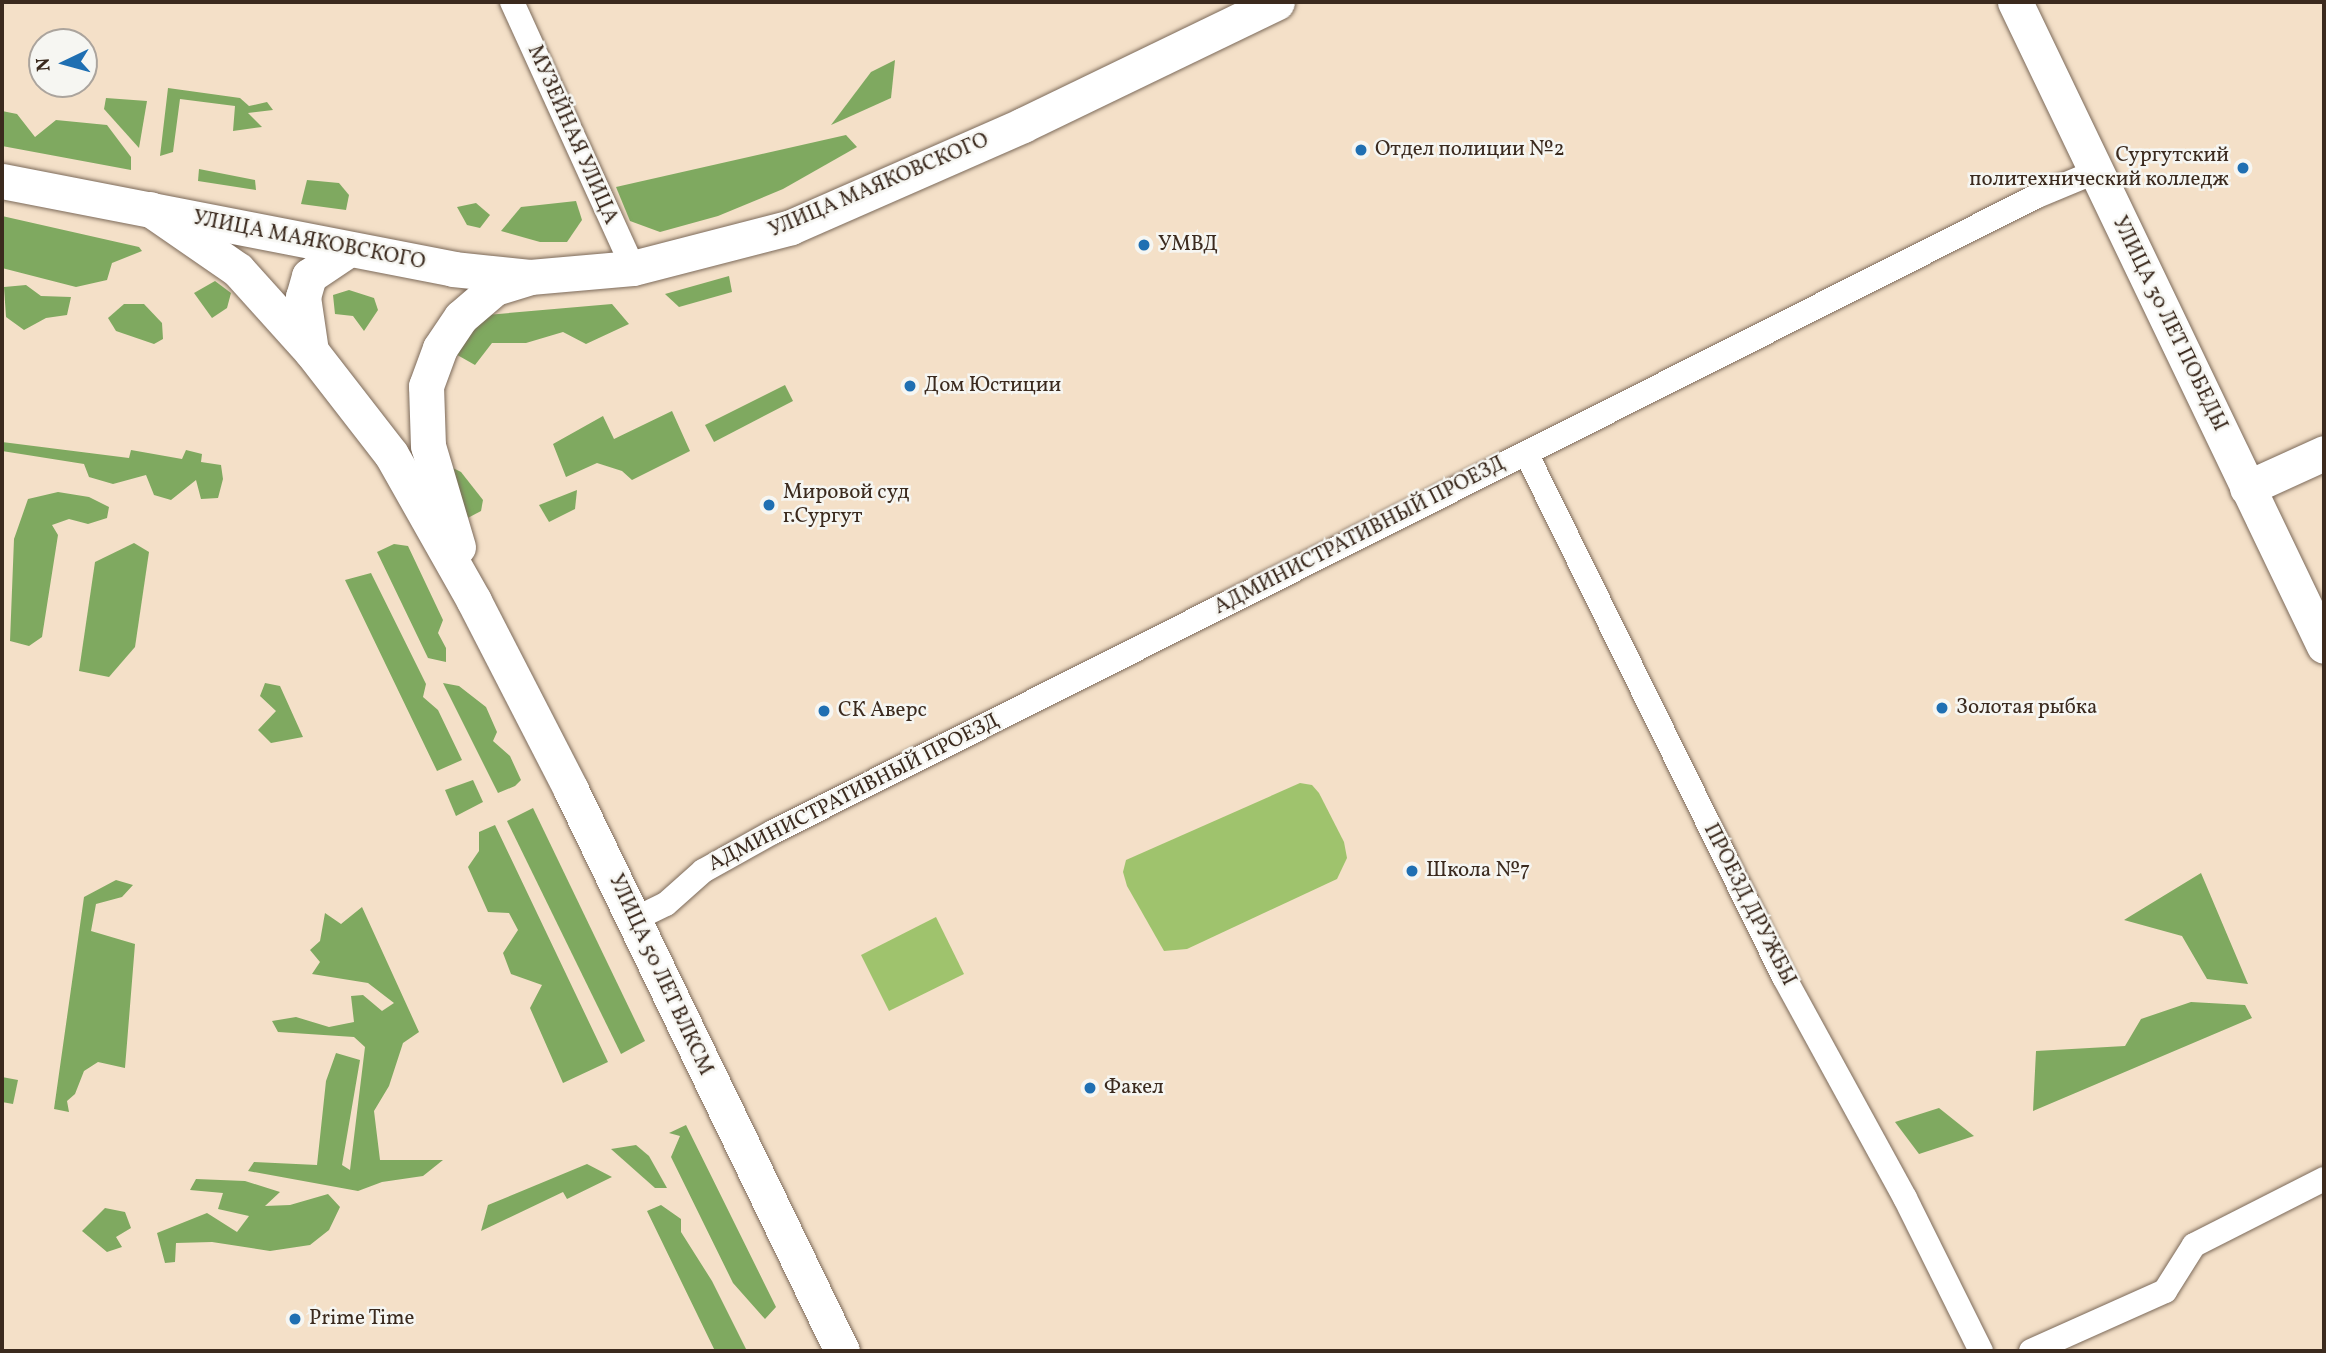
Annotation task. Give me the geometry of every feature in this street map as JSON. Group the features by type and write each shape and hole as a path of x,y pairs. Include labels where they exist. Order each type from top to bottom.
{"main road":[{"name":"УЛИЦА МАЯКОВСКОГО","path":"2,181 412,263 530,277 633,268 741,242 816,217 1023,124 1277,2"},
{"name":"УЛИЦА 30 ЛЕТ ПОБЕДЫ","path":"2015,2 2324,646"},
{"name":"УЛИЦА 50 ЛЕТ ВЛКСМ","path":"150,209 238,270 312,351 391,454 474,601 635,919 842,1351"},
{"name":"УЛИЦА 50 ЛЕТ ВЛКСМ","path":"312,351 303,297 309,276 349,249"},
{"name":"УЛИЦА 50 ЛЕТ ВЛКСМ","path":"474,601 428,446 426,386 440,348 461,317 495,288 530,277"},
{"path":"2247,488 2324,453"}],"street":[{"name":"МУЗЕЙНАЯ УЛИЦА","path":"512,2 633,268"},
{"name":"АДМИНИСТРАТИВНЫЙ ПРОЕЗД","path":"635,919 666,904 703,872 774,832 2035,197 2095,172"},
{"name":"ПРОЕЗД ДРУЖБЫ","path":"1526,453 1778,964 1905,1198 1982,1351"},
{"path":"2031,1351 2165,1291 2193,1245 2324,1179"}],"green space":[{"path":"895,60 891,98 831,125 871,72"},
{"path":"168,88 240,98 249,106 267,102 273,110 248,113 262,127 233,131 235,106 180,99 173,152 160,156"},
{"path":"106,98 147,101 139,148 104,109"},
{"path":"2,111 17,114 35,137 56,120 107,125 131,157 131,170 2,146"},
{"path":"846,135 857,147 783,189 718,216 660,232 630,221 616,187"},
{"path":"199,169 255,180 256,190 198,181"},
{"path":"307,180 339,183 349,195 346,210 301,204"},
{"path":"576,201 582,220 567,242 540,242 501,231 521,207"},
{"path":"476,203 490,215 480,228 467,225 457,207"},
{"path":"2,216 139,247 142,251 112,263 107,280 76,287 2,268"},
{"path":"729,276 732,292 679,307 665,294"},
{"path":"215,281 231,293 227,308 212,318 194,293"},
{"path":"26,285 41,296 71,297 67,315 46,318 24,330 6,317 4,287"},
{"path":"349,290 374,298 378,310 364,331 353,316 335,314 333,295"},
{"path":"124,304 144,304 162,323 163,339 154,344 116,331 108,318"},
{"path":"612,304 629,324 586,344 563,332 526,343 492,343 475,365 452,352 475,316"},
{"path":"785,385 793,401 714,442 705,425"},
{"path":"672,411 690,451 632,480 622,471 597,463 566,477 553,444 603,416 614,439"},
{"path":"2,442 129,458 131,450 182,459 186,450 202,454 201,462 221,465 223,479 218,498 201,499 196,480 171,500 154,495 146,475 113,484 89,477 84,464 2,451"},
{"path":"451,467 461,472 483,500 481,511 464,520"},
{"path":"577,490 575,509 549,522 539,505"},
{"path":"58,492 89,497 109,507 107,518 88,524 69,519 52,525 58,535 42,637 29,646 10,641 14,539 28,499"},
{"path":"134,543 149,552 135,647 109,677 79,671 95,562"},
{"path":"394,544 408,546 443,620 438,633 446,648 446,662 428,658 377,552"},
{"path":"371,573 426,684 423,697 438,710 462,760 437,771 345,580"},
{"path":"265,683 280,686 303,737 271,743 258,730 276,711 260,696"},
{"path":"443,683 459,686 486,707 497,732 493,741 510,756 521,780 515,786 498,793"},
{"path":"473,780 483,802 456,816 445,790"},
{"path":"1300,783 1312,785 1319,793 1344,842 1347,858 1337,879 1187,949 1164,951 1127,886 1123,872 1126,860"},
{"path":"533,808 645,1041 621,1054 507,821"},
{"path":"495,825 608,1062 563,1083 530,1008 542,985 511,974 503,953 518,930 509,913 488,912 468,867 479,851 479,832"},
{"path":"2201,873 2248,984 2207,979 2182,936 2124,920"},
{"path":"116,880 133,885 122,897 96,904 91,931 135,944 125,1068 98,1062 84,1071 75,1094 67,1101 69,1112 54,1109 84,897"},
{"path":"362,907 419,1032 403,1043 389,1086 374,1111 380,1160 443,1160 423,1176 382,1182 358,1191 248,1171 254,1162 317,1165 326,1081 336,1053 360,1060 342,1165 350,1170 365,1047 354,1037 278,1032 272,1021 296,1017 329,1027 354,1022 351,996 363,995 382,1011 394,1003 368,983 312,974 320,962 310,950 320,941 325,913 341,924"},
{"path":"936,917 964,974 889,1011 861,955"},
{"path":"2191,1002 2245,1005 2252,1018 2033,1111 2036,1051 2125,1046 2141,1019"},
{"path":"2,1077 18,1080 13,1104 2,1102"},
{"path":"1939,1108 1974,1136 1919,1154 1895,1122"},
{"path":"686,1125 776,1307 765,1319 733,1283 671,1157 680,1136 669,1133"},
{"path":"636,1145 649,1156 667,1188 655,1188 611,1149"},
{"path":"587,1164 612,1177 567,1199 563,1192 481,1231 488,1205"},
{"path":"196,1179 245,1181 280,1192 265,1206 290,1205 328,1194 340,1207 329,1230 310,1245 270,1251 212,1242 176,1243 175,1262 165,1263 157,1233 207,1213 237,1232 249,1216 218,1209 223,1193 190,1190"},
{"path":"661,1205 681,1219 681,1232 712,1281 747,1351 715,1351 647,1211"},
{"path":"105,1208 125,1212 131,1228 116,1237 122,1247 107,1252 82,1231"}],"place":[{"name":"Отдел полиции №2","path":"1361,150"},
{"name":"Сургутский политехнический колледж","path":"2243,168"},
{"name":"УМВД","path":"1144,245"},
{"name":"Дом Юстиции","path":"910,386"},
{"name":"Мировой суд г.Сургут","path":"769,505"},
{"name":"Золотая рыбка","path":"1942,708"},
{"name":"СК Аверс","path":"824,711"},
{"name":"Школа №7","path":"1412,871"},
{"name":"Факел","path":"1090,1088"},
{"name":"Prime Time","path":"295,1319"}]}
